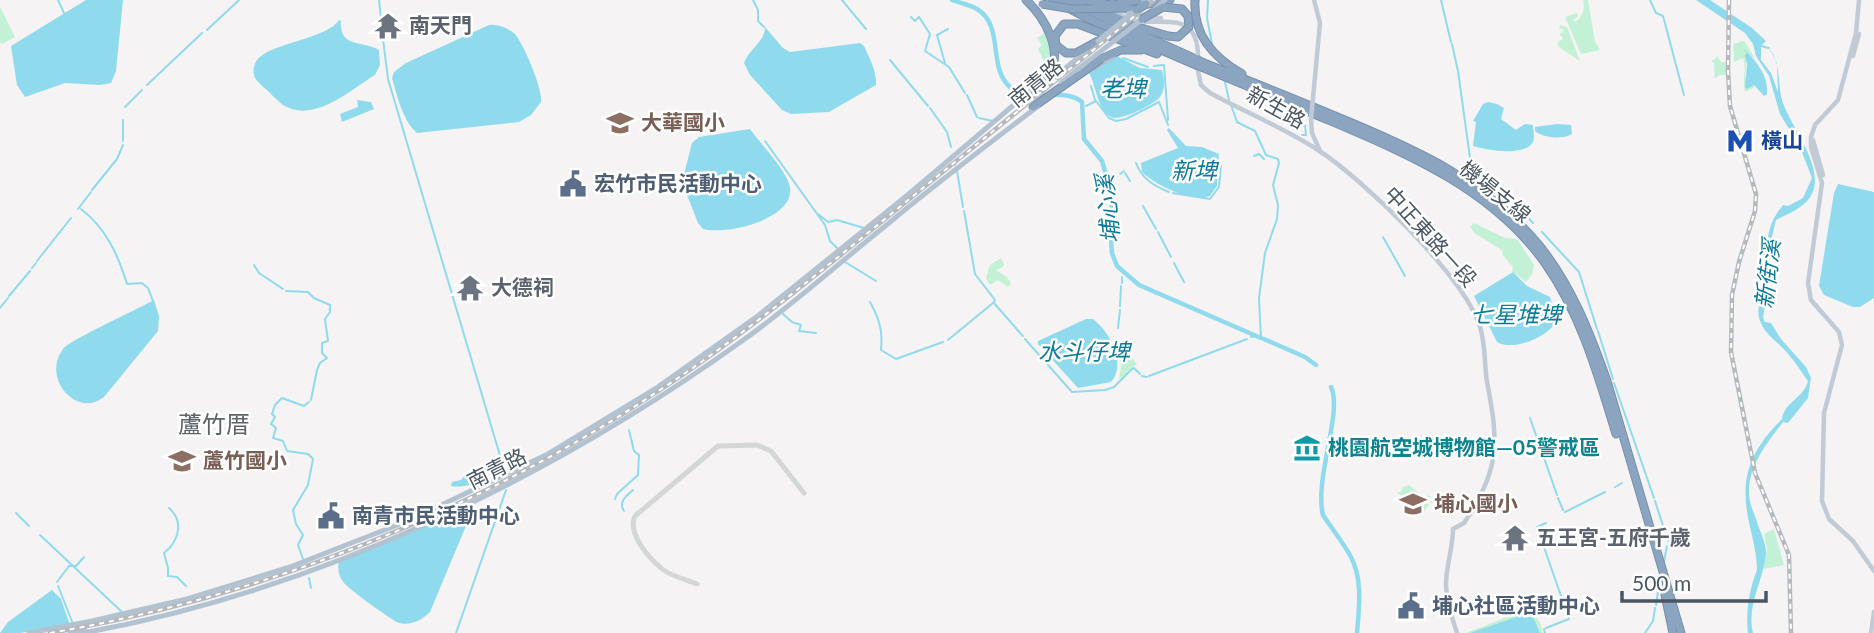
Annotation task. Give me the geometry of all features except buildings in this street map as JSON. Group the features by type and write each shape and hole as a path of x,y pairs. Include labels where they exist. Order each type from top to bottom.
{"highway":[{"path":"1026,0 1045,23 1054,49 1050,74 1032,92"},
{"path":"1032,0 1064,8 1132,9 1168,0"},
{"path":"1054,0 1087,18 1225,74"},
{"path":"1065,0 1200,65"},
{"path":"1077,0 1138,27 1168,36 1178,37 1186,31 1189,19 1182,9 1163,8 1142,19"},
{"path":"1085,0 1112,5 1138,0"},
{"path":"1196,0 1195,20 1200,34 1225,74"},
{"path":"1132,9 1148,1"},
{"path":"1098,41 1076,53 1066,53 1059,49 1055,39 1060,28 1070,23 1157,54 1200,65"},
{"path":"1033,107 1116,51 1157,54"},
{"name":"機場支線","path":"1225,74 1442,172 1492,207 1533,248 1557,283 1586,339 1677,633"},
{"name":"機場支線","path":"1225,74 1285,95 1449,168 1497,202 1539,245 1566,285 1607,381 1677,633"}],"main road":[{"name":"新生路","path":"1092,0 1115,11 1144,18 1180,20 1195,31 1199,40 1201,85 1304,141"},
{"name":"新生路","path":"1099,0 1115,11"},
{"path":"1115,11 1122,3 1132,0"},
{"name":"南青路","path":"682,383 697,366 1168,0"},
{"path":"1304,141 1312,133 1320,25 1314,0"},
{"path":"1860,0 1856,33 1840,101 1834,111 1818,124 1813,142 1825,186 1810,290 1817,305 1840,330 1844,342 1825,427 1824,497 1832,518 1857,542 1874,568"},
{"name":"南青路","path":"786,303 924,188 1032,92 1098,41 1132,9"},
{"path":"36,633 213,591 301,563 410,520 548,454 677,375 814,271 1032,92 1046,77 1051,63 1049,38 1041,19"},
{"path":"83,633 220,599 367,548 406,533 504,487 580,447 682,383 744,340 911,204 1058,91 1094,65 1116,55"},
{"name":"中正東路一段","path":"1312,133 1319,148 1384,205 1458,286 1479,323 1496,439 1486,488 1466,522"},
{"name":"中正東路一段","path":"1304,141 1319,148 1395,213 1462,289 1480,321 1484,333 1498,442 1490,485 1466,522"},
{"name":"南青路","path":"911,204 924,188"},
{"name":"南青路","path":"903,200 924,188"},
{"name":"南青路","path":"799,286 814,271"},
{"name":"南青路","path":"71,633 209,600 294,573 414,527 509,482 593,433 804,292"},
{"name":"南青路","path":"677,375 697,366"},
{"name":"南青路","path":"593,433 601,421"},
{"name":"南青路","path":"36,633 94,623 222,591 291,569 403,526 593,433 601,433"},
{"name":"南青路","path":"445,504 455,502"},
{"name":"南青路","path":"403,526 410,520"},
{"path":"1455,633 1449,616 1444,584 1451,555 1453,529 1466,522"},
{"name":"南青路","path":"406,533 414,527"},
{"name":"南青路","path":"349,553 367,548"},
{"name":"南青路","path":"213,591 222,591"},
{"name":"南青路","path":"209,600 220,599"},
{"path":"1873,632 1874,611"},
{"name":"南青路","path":"124,624 134,620"},
{"name":"南青路","path":"84,623 94,623"}],"green space":[{"path":"1583,0 1588,0 1595,42 1600,50 1581,54 1565,17 1577,13 1578,16 1573,20 1578,20 1583,12"},
{"path":"0,7 15,37 2,44 0,42"},
{"path":"1560,25 1567,27 1580,61 1559,47 1557,43 1563,39 1560,34 1564,30 1559,28"},
{"path":"1046,32 1050,54 1045,74 1046,66 1038,49 1042,45 1037,38"},
{"path":"1742,41 1755,59 1747,53 1745,77 1755,87 1745,92 1743,58 1734,62 1733,44"},
{"path":"1717,56 1721,62 1727,62 1727,75 1719,75 1715,79 1714,63 1711,60"},
{"path":"1474,223 1505,238 1517,239 1534,265 1526,282 1512,271 1513,267 1502,250 1476,234 1470,227"},
{"path":"1001,258 1003,267 996,270 1010,281 1008,287 998,280 990,285 986,278 990,265"},
{"path":"1116,338 1137,364 1119,380 1121,367"},
{"path":"1409,485 1425,498 1429,505 1424,511 1419,508 1422,514 1397,492"},
{"path":"1428,495 1434,500 1431,503 1425,498"},
{"path":"1774,529 1784,565 1763,569 1767,549 1764,534"},
{"path":"1520,612 1534,615 1540,622 1543,633 1466,633"}],"water":[{"path":"86,0 123,0 116,71 111,83 65,83 25,97 17,85 11,46"},
{"name":"新街溪","path":"1696,0 1710,0 1752,28 1766,41 1761,46 1761,60 1771,73 1778,92 1777,66 1782,100 1808,153 1815,181 1812,193 1804,204 1776,220 1770,245 1770,274 1763,318 1765,322 1771,323 1781,339 1806,367 1811,378 1808,398 1788,423 1783,422 1770,439 1758,458 1750,479 1751,504 1766,553 1752,612 1753,633 1748,633 1747,615 1757,569 1747,510 1746,481 1749,468 1761,444 1782,419 1786,408 1803,392 1808,381 1764,328 1759,318 1759,307 1767,270 1771,224 1783,205 1788,206 1803,198 1812,178 1800,147 1780,114 1769,76 1756,56 1753,44 1745,33"},
{"path":"339,20 347,39 379,50 380,65 375,75 331,103 307,110 295,110 283,105 256,79 254,69 260,57 281,46 321,33"},
{"path":"489,25 506,28 515,34 528,57 541,102 531,115 519,122 417,133 401,108 392,78 394,72 406,63"},
{"path":"765,27 783,48 790,52 860,43 872,65 876,85 829,112 791,114 782,110 750,75 744,63 762,37"},
{"path":"1743,48 1756,63 1766,80 1767,94 1764,96 1754,85 1747,89 1745,87 1747,53"},
{"name":"老埤","path":"1117,56 1140,68 1162,70 1164,84 1162,94 1157,100 1137,111 1115,118 1106,113 1100,103 1089,73"},
{"path":"357,100 371,102 374,109 342,122 340,114 358,107"},
{"path":"1488,102 1504,108 1501,119 1516,130 1525,124 1533,125 1534,140 1529,147 1505,151 1473,146 1476,122 1473,121 1483,104"},
{"path":"1571,125 1572,134 1553,137 1535,131 1535,127"},
{"name":"新埤","path":"1169,128 1186,146 1202,147 1219,154 1217,186 1210,196 1193,197 1174,192 1142,172 1141,163 1178,148 1167,130"},
{"path":"750,129 788,180 789,199 782,208 757,223 727,230 703,229 698,223 682,182 692,143 699,137"},
{"path":"1838,184 1874,192 1874,298 1860,307 1853,307 1824,295 1819,286 1834,193"},
{"name":"七星堆埤","path":"1513,272 1527,286 1550,297 1557,318 1554,325 1540,336 1522,344 1504,345 1497,342 1474,296"},
{"path":"154,300 159,316 158,331 104,397 83,403 65,392 56,372 57,360 63,349 90,332"},
{"name":"水斗仔埤","path":"1086,319 1093,319 1110,340 1117,358 1116,375 1111,382 1078,388 1038,341"},
{"path":"482,471 478,480 471,484 451,486 452,482 461,480 465,475 472,479"},
{"path":"476,502 430,612 420,620 408,624 395,621 354,592 341,578 339,562"},
{"path":"52,590 61,599 70,625 20,633 0,633 8,622"},
{"path":"1522,615 1533,617 1540,633 1470,633"}],"waterway":[{"path":"58,0 64,13"},
{"path":"207,30 239,0"},
{"path":"379,0 381,19"},
{"path":"753,0 758,10 758,21 764,27"},
{"path":"842,0 866,29"},
{"name":"埔心溪","path":"952,0 977,9 986,16 994,36 999,69 1010,87 1026,94 1065,95 1082,102 1084,139 1102,161 1110,188 1112,253 1117,266 1139,285 1261,338"},
{"path":"1208,0 1207,18 1212,44"},
{"path":"1441,0 1451,42"},
{"path":"1650,0 1656,13 1663,16 1684,95"},
{"path":"911,17 915,21 919,17 930,34 925,51 949,67 965,93"},
{"path":"381,23 388,79 504,469"},
{"path":"945,63 937,35 948,29"},
{"path":"147,85 202,33"},
{"path":"1452,44 1471,165 1474,170 1488,176 1502,190"},
{"path":"1761,46 1769,48"},
{"path":"1123,58 1148,67"},
{"path":"890,60 928,106"},
{"path":"1154,66 1163,65"},
{"path":"1164,65 1168,120"},
{"path":"1225,82 1229,100"},
{"path":"1091,86 1095,100"},
{"path":"125,107 142,90"},
{"path":"967,95 977,117"},
{"path":"1086,106 1096,101 1109,118 1116,121 1126,119 1159,102 1168,125"},
{"path":"1231,105 1237,122 1255,131 1266,155 1278,159 1279,163 1273,185 1278,205 1277,219 1265,253 1259,298 1261,338"},
{"path":"930,108 947,132 951,147"},
{"path":"1298,116 1305,125 1306,135 1302,135"},
{"path":"979,118 993,121"},
{"path":"123,120 123,141"},
{"path":"765,141 825,225 830,241 838,249"},
{"path":"92,190 117,159 123,145"},
{"path":"1254,156 1259,154 1264,159"},
{"path":"1136,163 1149,181 1169,192"},
{"path":"1173,193 1210,199 1219,187 1221,166"},
{"path":"957,171 963,207"},
{"path":"1120,174 1124,171"},
{"path":"1125,173 1130,181"},
{"path":"78,209 91,192"},
{"path":"1505,193 1533,223"},
{"path":"1143,206 1156,229"},
{"path":"81,209 90,216 110,243 127,284 142,283 148,288 153,301"},
{"path":"964,211 975,274 995,300 994,303 1021,334"},
{"path":"818,214 828,222 837,220 864,228"},
{"path":"37,261 71,218"},
{"path":"1158,232 1171,257"},
{"path":"1542,232 1579,272 1597,329"},
{"path":"1383,237 1405,276"},
{"path":"845,262 876,281"},
{"path":"32,268 36,263"},
{"path":"1174,263 1184,282"},
{"path":"254,265 259,273 283,289"},
{"path":"9,296 30,271"},
{"path":"1122,277 1122,283"},
{"path":"1120,306 1121,286"},
{"path":"286,291 308,292 314,298 330,305 330,312 325,319 328,341 322,343 322,353 327,358 320,363 317,370 311,400"},
{"path":"0,308 8,298"},
{"path":"870,302 880,325 881,350 896,359 943,342"},
{"path":"948,340 993,303"},
{"path":"1118,328 1120,310"},
{"path":"783,314 792,322 801,325 799,331 816,333"},
{"path":"1598,331 1613,379"},
{"name":"埔心溪","path":"1251,337 1256,336"},
{"path":"1025,339 1072,392 1114,387 1134,368 1140,374"},
{"path":"1149,376 1247,339"},
{"name":"埔心溪","path":"1264,339 1305,357 1316,365"},
{"path":"1142,376 1147,377"},
{"path":"1614,383 1654,498"},
{"name":"埔心溪","path":"1331,387 1334,412 1321,500 1323,515 1355,566 1359,594 1357,633"},
{"path":"303,559 298,545 303,535 296,524 293,510 308,485 313,459 308,454 287,451 283,441 273,438 276,428 271,424 275,417 272,414 275,405 282,398 304,406 309,402"},
{"path":"1530,418 1557,495"},
{"path":"615,499 638,475 639,455 634,451 629,430"},
{"path":"1615,487 1622,483"},
{"path":"456,633 506,490"},
{"path":"624,511 622,502 633,490"},
{"path":"1565,512 1605,492"},
{"path":"1558,498 1563,510"},
{"path":"1655,501 1668,541"},
{"path":"169,508 177,519 178,532 164,553 168,576 177,577 186,586"},
{"path":"16,513 29,526"},
{"path":"1546,523 1537,527 1569,619 1546,628"},
{"path":"40,535 122,612"},
{"path":"1664,562 1667,546"},
{"path":"57,582 69,566 76,566 84,557"},
{"path":"1656,605 1657,577"},
{"path":"309,578 311,588"},
{"path":"58,586 73,624"},
{"path":"1645,633 1653,621 1655,608"},
{"path":"1544,629 1545,633"}],"taxiway":[{"path":"697,584 669,573 650,558 636,537 633,523 635,516 718,446 757,445 771,451 804,493"}],"railway":[{"path":"50,633 130,617 290,572 444,510 518,474 590,434 660,390 755,322 1154,0"},
{"path":"1729,0 1730,106 1756,194 1755,211 1732,295 1731,352 1755,473 1789,555 1791,633"}],"place":[{"name":"南天門","path":"388,26"},
{"name":"大華國小","path":"620,123"},
{"name":"橫山","path":"1740,141"},
{"name":"宏竹市民活動中心","path":"573,184"},
{"name":"大德祠","path":"470,288"},
{"name":"桃園航空城博物館—05警戒區","path":"1307,448"},
{"name":"蘆竹國小","path":"182,461"},
{"name":"埔心國小","path":"1413,504"},
{"name":"南青市民活動中心","path":"331,516"},
{"name":"五王宮-五府千歲","path":"1515,538"},
{"name":"埔心社區活動中心","path":"1411,606"}],"district":[{"name":"蘆竹厝","path":"214,425"}]}
